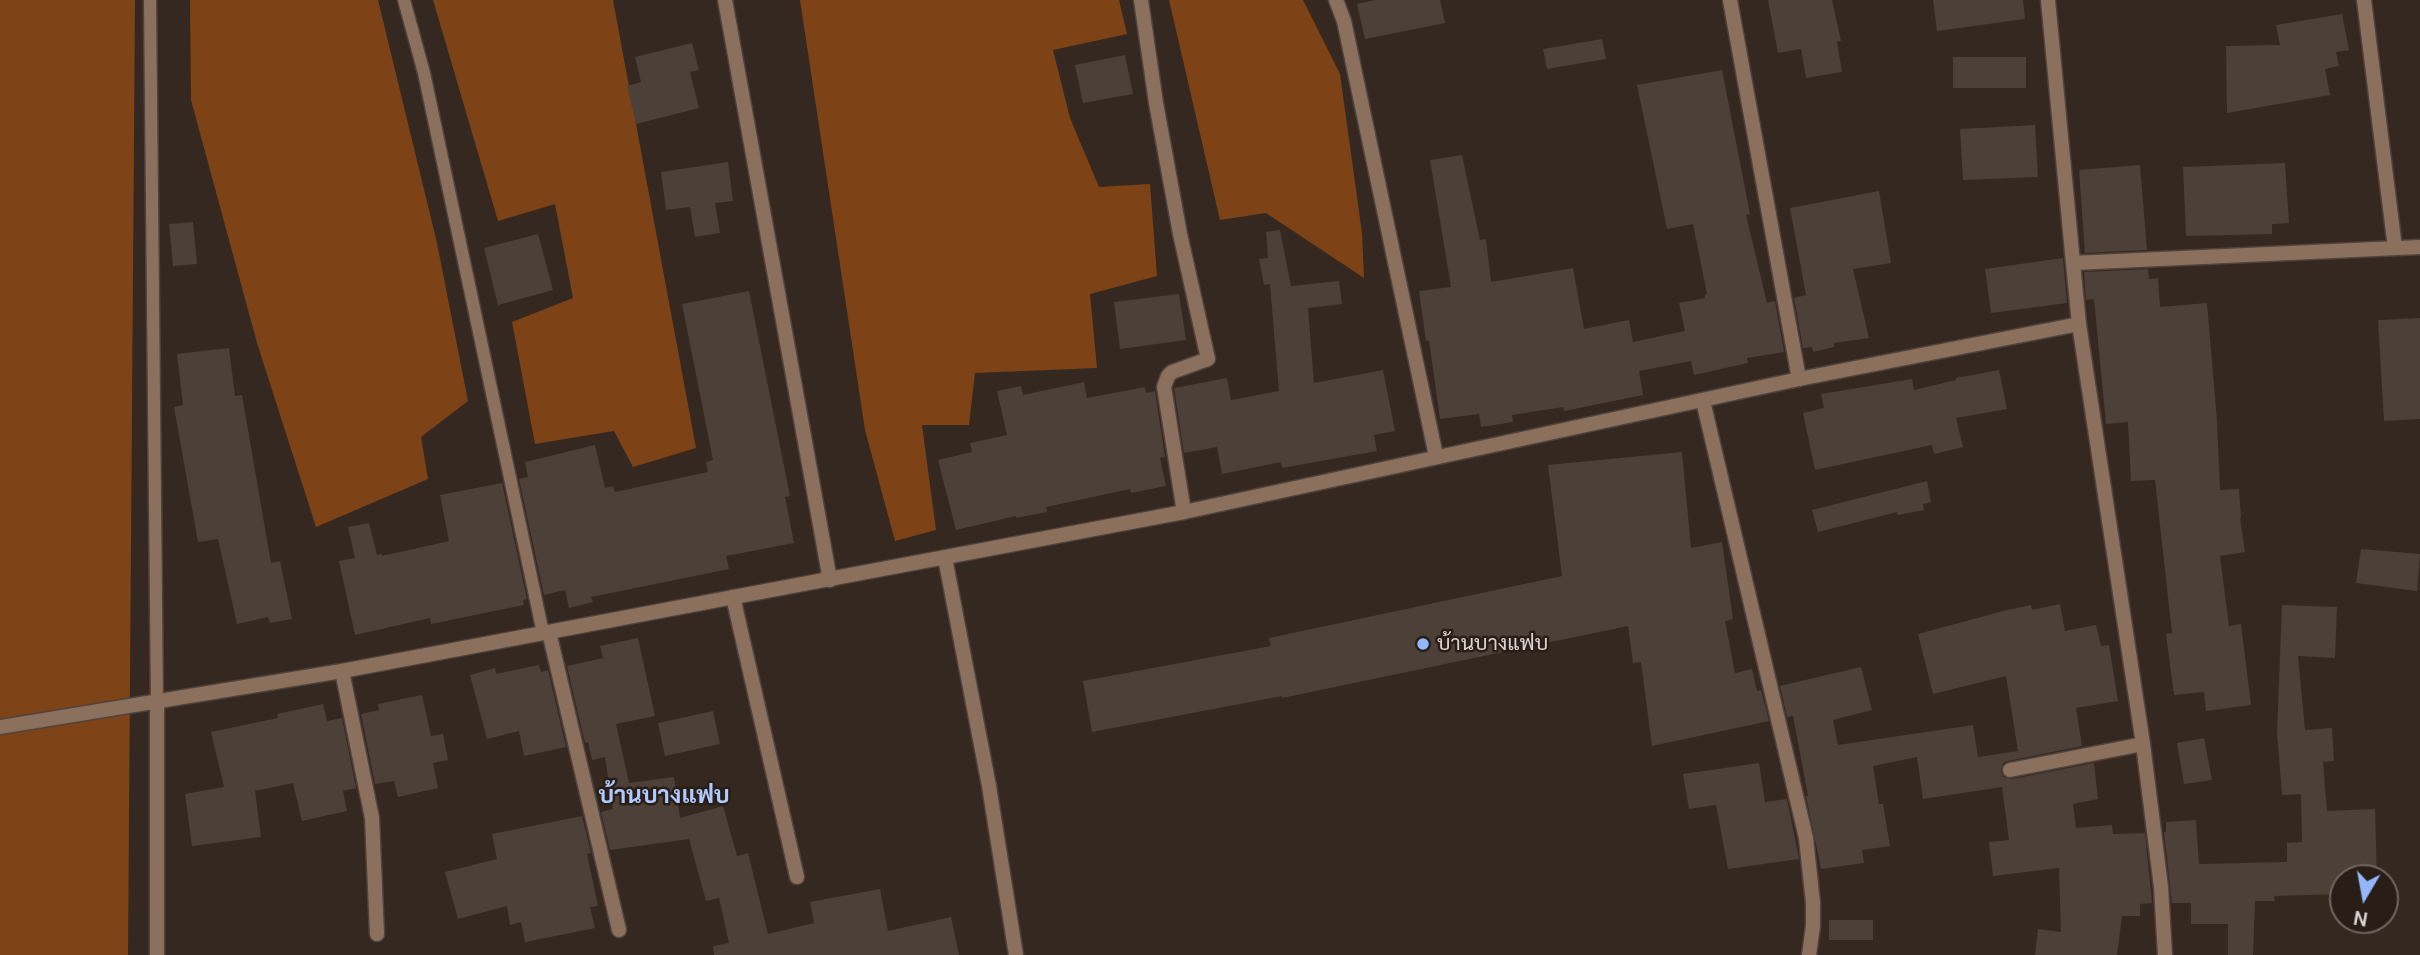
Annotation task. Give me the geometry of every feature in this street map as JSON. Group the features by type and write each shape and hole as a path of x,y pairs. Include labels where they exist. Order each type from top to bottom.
{"street":[{"path":"725,0 831,580"},
{"path":"1141,0 1180,234 1208,359 1172,372 1164,387 1184,512"},
{"path":"1336,0 1344,21 1436,456"},
{"path":"1730,0 1799,379"},
{"path":"2048,0 2079,324 2143,744 2161,887 2165,955"},
{"path":"2364,0 2395,248"},
{"path":"2073,263 2420,247"},
{"path":"0,727 342,671 1184,512 1799,379 2079,324"},
{"path":"1703,401 1805,838 1813,915 1809,955"},
{"path":"945,558 989,786 1016,955"},
{"path":"733,597 797,877"},
{"path":"546,633 619,930"},
{"path":"342,671 372,818 377,934"},
{"path":"152,703 157,955"},
{"path":"2010,770 2143,744"}],"lane":[{"path":"150,0 152,703"},
{"path":"404,0 424,73 546,633"}],"shaded area":[{"path":"0,0 135,0 128,955 0,955"},
{"path":"190,0 378,0 437,243 468,401 421,437 428,479 316,527 257,343 191,100"},
{"path":"433,0 613,0 696,448 633,467 614,431 535,444 512,322 573,298 555,204 498,221"},
{"path":"800,0 1119,0 1127,34 1053,50 1070,118 1099,187 1150,184 1157,276 1090,294 1097,368 975,373 969,425 922,425 936,530 895,541 865,430"},
{"path":"1169,0 1303,0 1340,74 1362,233 1364,278 1266,213 1220,220"}],"building":[{"path":"1375,0 1440,0 1445,23 1365,39 1357,4"},
{"path":"1768,0 1832,0 1841,41 1837,42 1842,72 1806,78 1801,49 1778,53"},
{"path":"1933,0 2023,0 2025,19 1937,31"},
{"path":"2342,14 2349,50 2336,52 2339,66 2325,69 2330,95 2227,113 2226,46 2280,45 2276,25"},
{"path":"1602,39 1606,59 1547,69 1543,49"},
{"path":"692,43 699,70 690,72 699,108 636,124 627,86 641,82 635,57"},
{"path":"1125,55 1133,94 1083,103 1075,65"},
{"path":"1953,57 2026,57 2026,88 1953,88"},
{"path":"1722,70 1750,214 1746,215 1767,303 1775,301 1784,352 1747,358 1748,363 1694,375 1691,361 1639,371 1643,395 1564,411 1563,407 1512,415 1513,422 1481,427 1479,414 1440,419 1419,291 1451,287 1430,160 1462,155 1480,240 1486,239 1491,282 1573,268 1584,329 1629,320 1633,342 1685,331 1679,303 1705,298 1707,294 1693,224 1667,229 1637,85"},
{"path":"2035,125 2038,177 1963,180 1960,129"},
{"path":"728,162 733,201 715,203 720,233 695,237 690,207 666,210 661,172"},
{"path":"2285,163 2289,223 2272,224 2272,234 2186,236 2183,167"},
{"path":"2140,165 2147,250 2085,253 2079,170"},
{"path":"1879,191 1891,263 1853,269 1869,338 1834,343 1834,347 1813,352 1812,347 1803,348 1794,298 1806,295 1790,208"},
{"path":"193,222 197,264 173,266 169,224"},
{"path":"1280,230 1291,286 1339,281 1342,304 1308,308 1314,383 1383,370 1395,431 1374,435 1377,451 1282,468 1281,462 1222,474 1217,447 1184,453 1174,388 1227,378 1231,400 1279,391 1270,284 1264,285 1259,259 1268,258 1266,232"},
{"path":"538,234 553,290 498,305 484,248"},
{"path":"2063,258 2067,303 1991,313 1985,269"},
{"path":"2148,269 2149,279 2158,278 2160,307 2207,303 2220,490 2239,489 2245,552 2220,556 2229,626 2241,624 2251,705 2206,711 2204,692 2174,695 2166,634 2172,633 2155,480 2131,481 2128,422 2106,424 2094,299 2086,300 2084,272"},
{"path":"749,291 790,496 785,497 794,543 726,556 729,569 591,597 593,602 569,608 565,590 544,595 519,479 528,477 525,462 595,445 605,488 613,486 615,492 708,472 706,462 713,460 682,304"},
{"path":"1179,294 1186,340 1120,349 1114,302"},
{"path":"2420,318 2420,419 2384,421 2378,320"},
{"path":"229,348 235,396 242,395 271,563 280,561 292,619 270,623 268,617 237,624 218,539 198,542 174,407 183,405 177,354"},
{"path":"1999,370 2007,409 1956,418 1963,447 1934,454 1932,445 1815,470 1803,413 1824,408 1821,394 1912,379 1914,390"},
{"path":"1084,382 1087,398 1145,387 1146,393 1155,391 1165,457 1160,458 1166,486 1131,493 1130,489 1046,507 1047,512 956,530 938,460 972,452 970,443 1007,435 997,391 1021,386 1023,395"},
{"path":"1682,452 1691,548 1722,542 1733,619 1725,621 1735,673 1752,669 1769,721 1652,746 1641,662 1633,663 1628,626 1282,698 1092,732 1083,681 1271,646 1269,638 1562,576 1548,465"},
{"path":"1927,481 1931,502 1923,504 1924,510 1898,515 1897,512 1818,532 1812,510"},
{"path":"502,483 527,599 523,600 524,605 431,624 430,618 355,635 339,561 355,558 348,527 369,523 377,555 382,556 449,541 440,495"},
{"path":"2361,549 2420,554 2417,591 2356,583"},
{"path":"2060,604 2065,631 2096,625 2101,646 2109,645 2118,701 2076,708 2082,746 2008,761 2003,763 2001,771 2003,777 2012,779 2094,763 2098,799 2073,804 2076,828 2112,825 2113,834 2145,833 2152,903 2140,904 2140,916 2122,916 2117,955 2035,955 2038,929 2061,932 2059,868 1993,876 1989,842 2009,840 2002,787 1923,799 1917,757 1873,766 1890,846 1862,850 1864,863 1821,869 1793,716 1787,717 1780,686 1861,667 1872,710 1833,720 1838,745 1973,725 1978,757 2018,751 2006,676 1933,694 1918,634 2031,605 2032,610"},
{"path":"2282,605 2337,607 2335,658 2298,656 2305,730 2332,728 2334,761 2323,762 2327,811 2375,809 2377,864 2329,864 2329,894 2274,896 2275,901 2255,901 2253,955 2228,955 2228,924 2191,924 2191,903 2172,903 2164,832 2166,822 2196,820 2199,864 2287,862 2287,843 2302,842 2301,794 2282,795 2277,732"},
{"path":"638,638 655,716 616,724 629,783 674,777 680,818 723,806 737,856 748,853 768,934 814,923 810,902 880,889 888,931 951,917 959,955 714,955 713,946 729,943 719,898 706,901 689,839 610,850 601,812 613,809 605,757 592,760 588,742 585,743 567,666 603,658 600,646"},
{"path":"539,665 541,672 548,670 566,747 524,756 519,731 487,739 470,675 495,668 496,674"},
{"path":"422,695 431,736 443,734 448,760 433,763 438,788 398,797 394,781 375,784 361,714 379,710 378,704"},
{"path":"323,704 327,721 342,718 356,788 343,791 347,811 302,821 293,783 255,791 261,837 192,846 185,794 224,787 211,732 278,718 277,714"},
{"path":"713,711 720,744 665,756 658,723"},
{"path":"2204,738 2212,780 2184,784 2177,743"},
{"path":"1759,763 1765,802 1787,799 1799,859 1728,869 1716,805 1689,809 1683,774"},
{"path":"582,816 591,853 587,854 598,906 590,907 595,928 525,942 521,922 510,925 507,906 458,919 445,872 497,859 492,834"},
{"path":"1829,920 1873,920 1873,940 1829,940"}],"place":[{"name":"บ้านบางแฟบ","path":"1423,644"}],"district":[{"name":"บ้านบางแฟบ","path":"664,797"}]}
